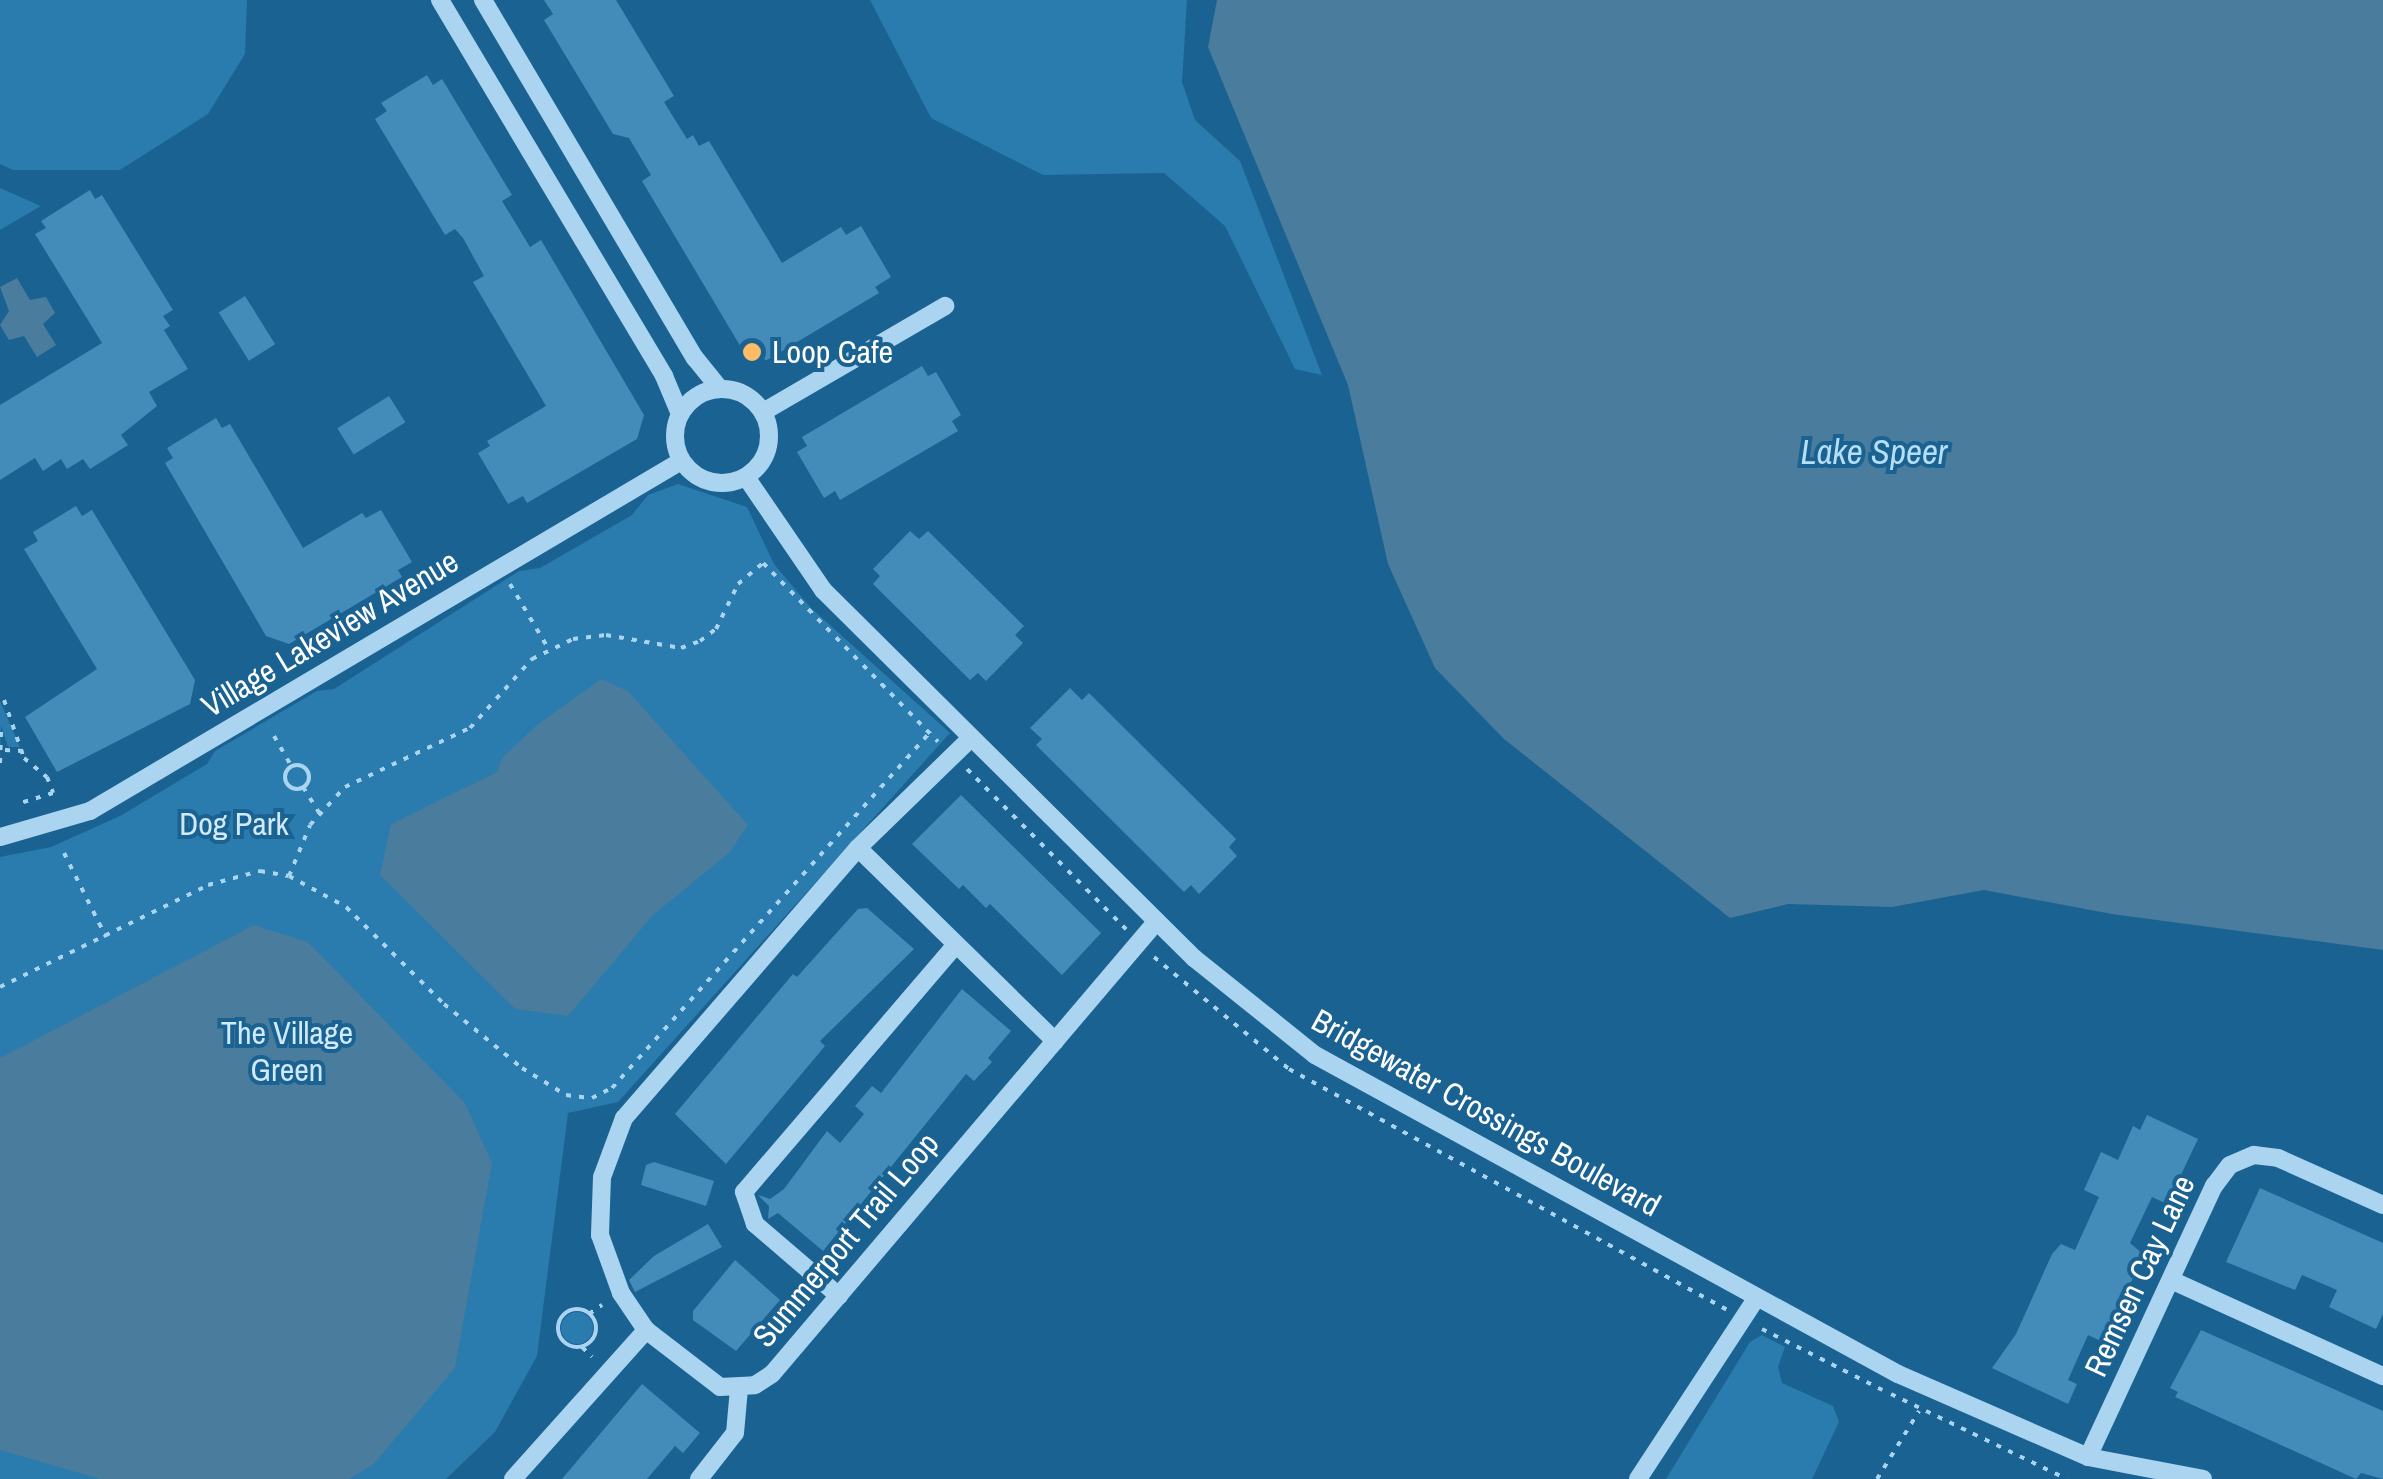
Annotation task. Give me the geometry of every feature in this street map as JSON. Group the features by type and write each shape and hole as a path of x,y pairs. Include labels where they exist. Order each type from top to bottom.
{"street":[{"path":"440,0 664,376 680,414"},
{"path":"483,0 695,358 720,388"},
{"path":"763,412 945,306"},
{"path":"720,388 745,394 763,412 768,448 746,477 710,482 681,461 674,438 680,414 696,396 720,388"},
{"name":"Village Lakeview Avenue","path":"0,837 90,810 681,461"},
{"name":"Bridgewater Crossings Boulevard","path":"746,477 823,590 1156,922 1224,986 1315,1056 1898,1374 2088,1457 2204,1479"},
{"name":"Summerport Trail Loop","path":"971,738 858,848 644,1089 610,1147 600,1236 620,1293 646,1330 703,1378 739,1388 772,1374 1156,922"},
{"path":"858,848 1055,1041"},
{"path":"839,1296 755,1224 744,1192 956,945"},
{"name":"Remsen Cay Lane","path":"2088,1457 2214,1186 2241,1158 2278,1158 2383,1205"},
{"path":"2171,1280 2383,1376"},
{"path":"1638,1479 1757,1297"},
{"path":"512,1479 646,1330"},
{"path":"699,1479 736,1433 739,1388"}],"path":[{"path":"0,987 236,874 288,876 356,916 444,1004 522,1068 566,1095 592,1098 612,1088 929,733 763,563 738,584 716,629 700,641 681,648 606,635 548,648 470,728 359,778 319,812 288,876"},
{"path":"501,568 548,648"},
{"path":"4,700 23,751 53,793 18,804"},
{"path":"0,763 5,750 1,727"},
{"path":"274,736 291,766 287,783 304,787"},
{"path":"5,750 23,751"},
{"path":"291,766 306,768 304,787 319,812"},
{"path":"64,853 106,937"},
{"path":"592,1358 582,1347 564,1342 559,1324 571,1311 589,1314 602,1305"},
{"path":"582,1347 595,1336 589,1314"},
{"path":"1877,1479 1920,1410"}],"green space":[{"path":"0,0 247,0 245,54 208,114 120,170 13,170 0,164"},
{"path":"870,0 1187,0 1182,82 1195,120 1240,161 1322,375 1295,369 1225,226 1164,173 1043,175 931,118"},
{"path":"0,188 41,206 0,230"},
{"name":"The Village Green","path":"678,484 747,507 774,564 811,608 950,733 618,1102 568,1113 537,1356 495,1432 446,1479 0,1479 0,857 51,847 120,816 207,764 215,751 317,691 334,689 519,571 540,568 632,515 648,495"},
{"path":"0,701 20,747 8,747 1,726 0,761"},
{"path":"577,1312 588,1317 593,1328 588,1339 577,1344 566,1339 561,1328 566,1317"},
{"path":"1762,1335 1785,1347 1778,1367 1782,1383 1833,1406 1839,1422 1812,1479 1666,1479 1750,1342"}],"water":[{"name":"Lake Speer","path":"1217,0 2383,0 2383,950 2112,914 1984,890 1892,907 1788,904 1730,918 1504,739 1435,668 1388,564 1348,385 1208,47"},
{"path":"17,278 30,300 46,297 55,313 43,324 56,345 37,357 24,336 9,340 0,325 9,311 0,287"},
{"path":"601,679 628,691 748,825 729,853 653,915 568,1016 515,1009 380,875 391,824 497,772 502,758 537,725"},
{"path":"254,925 308,942 465,1103 492,1163 455,1368 373,1465 349,1479 100,1479 0,1450 0,1058"}],"building":[{"path":"544,0 616,0 674,96 664,102 687,139 693,135 699,146 709,141 782,263 841,227 846,235 861,226 891,277 875,287 879,293 767,360 745,354 642,181 651,175 629,138 613,134 544,20 553,14"},
{"path":"427,75 433,85 442,79 512,195 502,201 530,247 541,240 644,415 637,439 527,503 523,496 508,504 478,453 490,446 487,441 546,406 473,282 484,276 463,238 455,229 445,235 375,119 387,111 381,103"},
{"path":"90,190 95,199 102,195 173,310 163,316 170,326 164,330 188,369 149,392 157,406 121,435 128,445 90,469 83,459 67,469 61,459 43,471 35,458 0,480 0,405 102,343 35,234 46,228 41,221"},
{"path":"245,296 275,344 249,361 219,312"},
{"path":"922,366 928,376 936,372 961,415 952,421 958,431 840,500 835,491 824,498 797,452 807,446 802,437"},
{"path":"389,396 405,422 354,455 337,428"},
{"path":"216,418 222,428 230,424 303,548 362,513 366,518 381,510 412,562 398,570 402,577 289,644 266,636 165,463 173,458 167,448"},
{"path":"76,506 82,516 92,510 195,680 190,704 57,772 25,717 97,669 24,549 38,541 33,532"},
{"path":"910,531 919,539 928,531 1024,626 1015,635 1023,643 986,681 978,673 970,680 873,584 880,576 873,569"},
{"path":"1070,688 1082,700 1089,693 1236,839 1229,847 1237,856 1199,894 1191,885 1184,892 1036,745 1042,739 1030,728"},
{"path":"961,795 1101,933 1062,975 990,904 986,908 963,885 959,889 912,844"},
{"path":"867,908 914,949 820,1041 825,1046 726,1164 675,1114 793,974 797,977 858,909"},
{"path":"962,989 1011,1031 988,1058 992,1062 974,1081 966,1074 823,1251 778,1213 768,1219 769,1206 758,1195 770,1199 784,1189 827,1131 840,1143 864,1114 855,1106 872,1086 881,1093"},
{"path":"2147,1115 2198,1139 2167,1204 2152,1197 2130,1243 2144,1255 2103,1342 2088,1335 2068,1380 2077,1384 2068,1404 1992,1368 2016,1334 2052,1254 2061,1244 2075,1250 2099,1197 2084,1190 2101,1152 2118,1160 2133,1126 2140,1130"},
{"path":"654,1162 714,1181 706,1206 641,1185 646,1165"},
{"path":"2260,1188 2383,1243 2383,1314 2376,1329 2329,1307 2337,1290 2302,1275 2295,1290 2226,1262"},
{"path":"708,1224 722,1247 635,1292 629,1280 654,1256"},
{"path":"735,1260 780,1300 736,1351 693,1320 693,1311"},
{"path":"2201,1330 2383,1411 2383,1479 2361,1473 2356,1479 2175,1397 2178,1392 2170,1388"},
{"path":"642,1384 700,1433 683,1453 675,1446 647,1479 562,1479"}],"place":[{"name":"Loop Cafe","path":"752,352"}],"park label":[{"name":"Dog Park","path":"234,824"}]}
